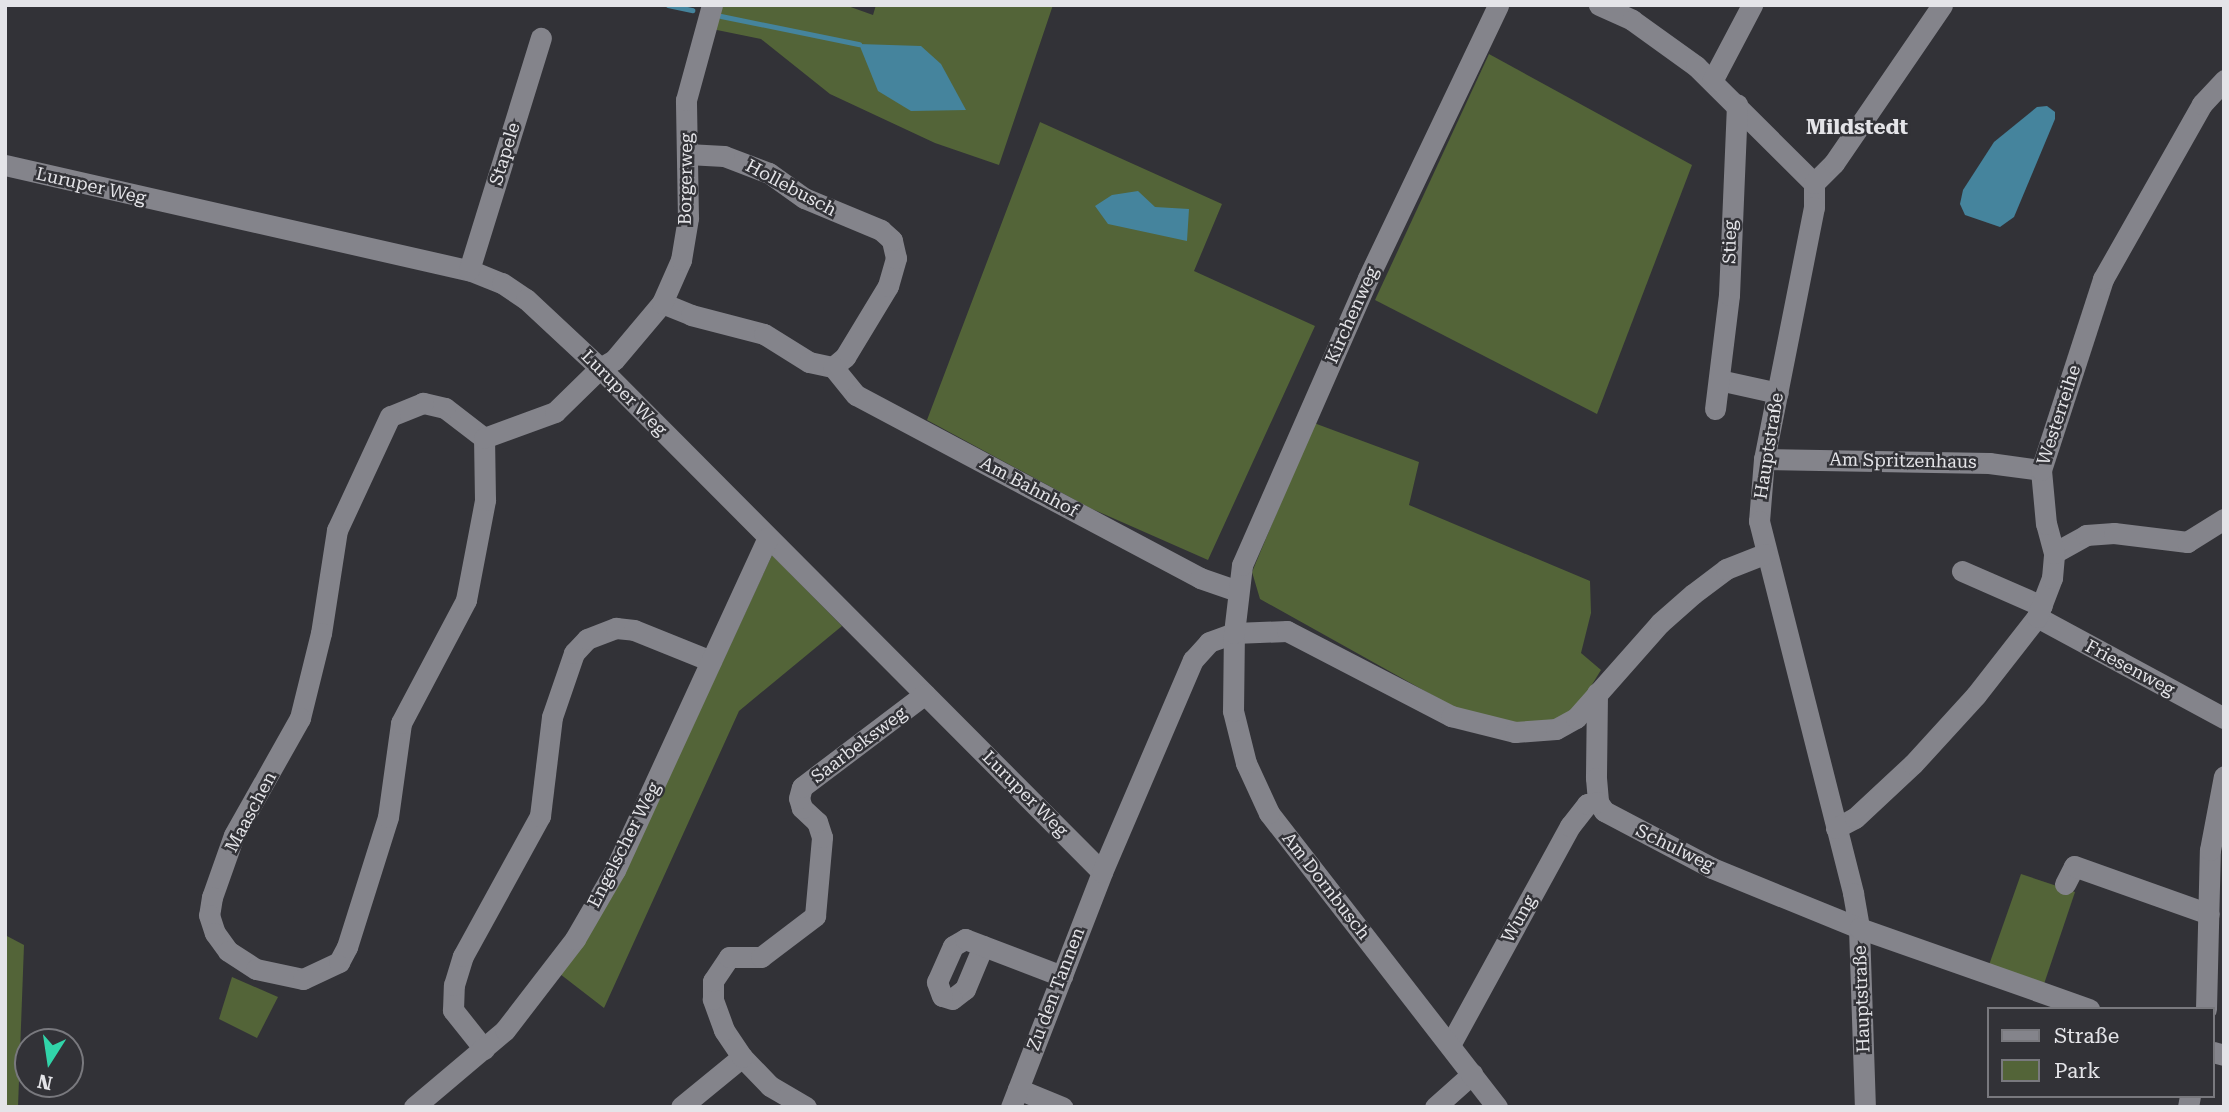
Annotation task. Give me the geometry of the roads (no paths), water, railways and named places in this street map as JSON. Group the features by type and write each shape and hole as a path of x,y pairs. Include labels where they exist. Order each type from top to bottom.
{"street":[{"name":"Borgerweg","path":"600,368 614,360 662,303 681,260 688,218 690,72 712,5"},
{"name":"Kirchenweg","path":"1234,633 1242,565 1368,278 1497,5"},
{"path":"1599,5 1632,20 1712,81 1814,183 1834,163 1941,5"},
{"path":"1712,81 1752,5"},
{"name":"Stapele","path":"470,271 541,38"},
{"name":"Westerreihe","path":"1836,828 1855,818 1913,764 1976,695 2039,612 2054,554 2046,524 2041,470 2103,279 2202,104 2224,79"},
{"name":"Stieg","path":"1715,409 1729,295 1737,104"},
{"name":"Hollebusch","path":"687,154 744,161 804,198 867,223 892,240 896,258 888,286 845,358 833,367"},
{"name":"Luruper Weg","path":"5,165 470,271 502,283 526,299 600,368 1102,872"},
{"name":"Hauptstraße","path":"1814,183 1814,206 1764,459 1759,521 1764,554 1836,828 1859,928 1865,1106"},
{"path":"662,303 691,316 764,334 809,362 833,367"},
{"name":"Am Bahnhof","path":"833,367 856,395 1200,578 1237,591"},
{"path":"484,438 555,412 600,368"},
{"path":"1719,380 1778,393"},
{"name":"Maaschen","path":"423,403 444,408 484,438 485,500 466,600 401,723 388,817 347,947 339,962 303,979 256,969 228,951 215,933 209,915 212,897 234,835 300,718 321,634 337,530 390,416 423,403"},
{"name":"Am Spritzenhaus","path":"1764,459 1989,463 2041,470"},
{"path":"2054,554 2086,535 2114,533 2187,542 2224,519"},
{"name":"Engelscher Weg","path":"414,1107 484,1049 533,998 575,939 615,870 768,537"},
{"path":"1102,872 1193,660 1209,642 1234,633 1269,630 1305,636 1451,716 1484,728 1516,732 1556,729 1576,718 1660,623 1693,594 1726,569 1764,554"},
{"name":"Friesenweg","path":"1962,571 2224,718"},
{"path":"484,1049 453,1010 454,985 463,957 540,816 552,717 574,653 587,639 616,628 634,630 711,661"},
{"name":"Am Dornbusch","path":"1234,633 1233,711 1245,763 1269,813 1497,1107"},
{"path":"1597,693 1598,802"},
{"name":"Saarbeksweg","path":"806,1107 770,1086 742,1057 724,1030 713,999 713,981 729,957 761,957 815,915 822,837 817,822 802,808 803,787 925,694"},
{"path":"2206,1007 2209,914 2224,776"},
{"name":"Wung","path":"1450,1045 1570,826 1587,804 1598,802"},
{"name":"Schulweg","path":"1598,802 1625,824 1712,867 1859,928 2083,1007"},
{"path":"2065,884 2074,866 2209,914"},
{"name":"Zu den Tannen","path":"1014,1098 1102,872"},
{"path":"983,946 1062,976"},
{"path":"681,1107 742,1057"},
{"path":"1435,1107 1472,1074"},
{"path":"1014,1098 1062,1107"}],"water":[{"path":"859,44 921,46 941,64 966,110 911,111 878,91"},
{"path":"2047,106 2055,112 2055,119 2014,217 2000,227 1965,215 1960,204 1963,190 1994,142 2037,107"},
{"path":"1138,191 1155,207 1189,209 1187,241 1108,224 1095,206 1112,195"}],"waterway":[{"path":"668,5 692,10"},
{"path":"721,16 859,44"}],"district":[{"name":"Mildstedt","path":"1857,127"}]}
